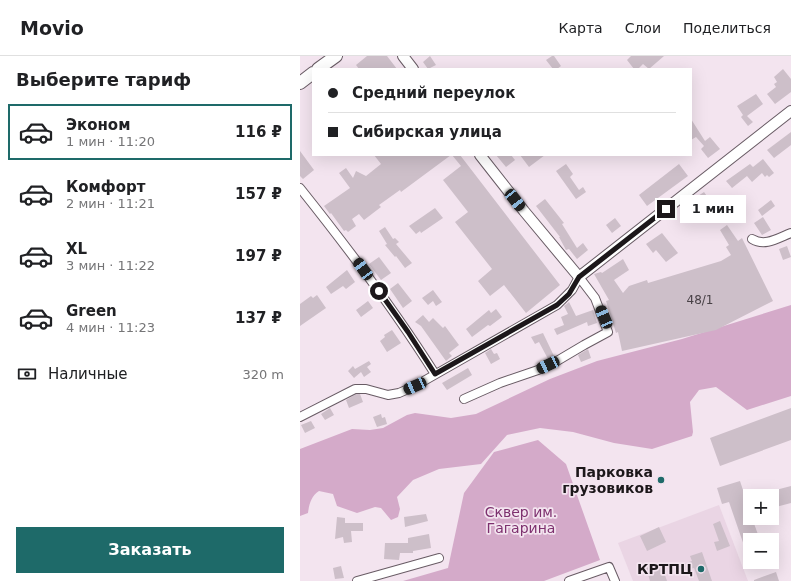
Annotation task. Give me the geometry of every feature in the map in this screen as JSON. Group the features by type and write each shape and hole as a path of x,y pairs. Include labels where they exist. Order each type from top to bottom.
{"main road":[{"path":"319,68 336,56"},
{"path":"300,83 312,74"}],"street":[{"path":"403,56 412,68"},
{"path":"300,417 354,389 366,388 388,395 415,386 557,305 569,294 579,277 791,111"},
{"path":"464,399 500,383 551,364 608,332 596,298 481,156"},
{"path":"300,188 375,285 435,374"},
{"path":"752,239 757,242 766,243 791,233"},
{"path":"357,581 439,558"},
{"path":"569,581 609,567 615,581"}],"shaded area":[{"path":"719,505 748,581 633,581 618,543"}],"green space":[{"path":"791,305 791,396 747,410 716,387 699,390 690,402 693,432 692,436 652,449 614,443 573,432 540,428 507,435 481,464 439,469 413,480 397,497 400,509 398,517 391,520 381,508 375,507 357,513 337,506 333,494 319,491 312,498 308,513 300,516 300,449 352,429 370,430 383,428 407,415 415,413 451,418 476,414 550,379 597,361 682,339"},
{"name":"Сквер им. Гагарина","path":"538,440 566,464 600,560 544,581 403,581 448,568 464,493 494,452"}],"building":[{"path":"367,56 387,56 396,68 358,68 356,65"},
{"path":"430,56 436,65 427,68 423,62"},
{"path":"554,56 561,66 558,68 552,68 546,60"},
{"path":"631,56 664,56 650,68 643,64 639,68 633,68 627,60"},
{"path":"783,69 791,79 791,92 775,104 767,94 776,87 774,84 777,82 774,77"},
{"path":"756,94 763,104 747,116 753,122 748,126 741,117 743,115 737,106"},
{"path":"692,121 705,141 710,137 720,149 708,158 701,149 704,146 696,137 692,139"},
{"path":"791,132 791,145 774,158 767,150"},
{"path":"300,151 314,170 303,179 300,176"},
{"path":"375,156 450,156 401,192 400,190 379,205 381,207 364,220 359,214 352,219 356,226 348,232 346,230 344,231 324,206 350,188 339,173 346,168 353,178 356,171 366,176 381,164"},
{"path":"453,156 461,156 560,285 526,313 504,285 490,296 478,281 492,269 455,222 468,212 443,180 461,166"},
{"path":"497,156 512,156 515,160 506,167"},
{"path":"521,156 544,156 529,167"},
{"path":"763,159 774,173 769,177 767,175 765,177 762,173 752,182 747,176 732,188 726,181 750,164 753,167"},
{"path":"566,164 573,174 570,177 579,190 583,187 586,192 576,199 556,171"},
{"path":"679,164 688,176 647,206 639,195"},
{"path":"704,192 714,206 694,222 686,212 701,200 698,196"},
{"path":"545,199 564,223 562,224 577,248 583,243 588,250 577,259 569,249 566,250 560,237 536,206"},
{"path":"771,200 775,206 762,216 758,210"},
{"path":"435,208 443,218 421,233 420,231 416,234 409,226"},
{"path":"763,217 771,230 762,235 754,223"},
{"path":"615,218 621,226 612,233 606,225"},
{"path":"727,225 738,241 742,238 773,301 716,330 622,351 618,332 616,333 606,301 609,300 594,274 602,273 623,259 629,270 614,280 623,293 629,286 647,280 648,283 721,261 731,255 726,247 729,245 720,230"},
{"path":"385,227 393,239 395,238 399,242 396,244 412,263 405,268 385,245 387,244 379,231"},
{"path":"662,233 678,253 666,262 656,250 653,253 646,244"},
{"path":"787,246 791,257 783,260 779,249"},
{"path":"379,257 391,273 381,280 369,264"},
{"path":"347,270 355,282 346,289 343,286 331,294 326,287"},
{"path":"398,283 412,301 403,308 390,289"},
{"path":"433,290 442,302 436,306 433,301 428,305 422,298"},
{"path":"317,295 326,308 300,326 300,304 311,296 313,298"},
{"path":"368,301 373,308 361,317 356,310"},
{"path":"569,302 576,316 593,310 597,323 588,326 587,322 557,335 554,329 564,325 561,317 568,314 564,306"},
{"path":"496,309 502,317 472,337 466,329 489,310 491,313"},
{"path":"423,315 429,322 433,318 443,328 445,326 459,345 449,353 452,356 446,361 421,326 415,322"},
{"path":"392,330 401,343 387,352 380,341 385,337 384,335"},
{"path":"543,333 554,356 548,359 539,342 535,344 531,337"},
{"path":"491,349 494,354 497,353 500,359 491,364 485,353"},
{"path":"588,349 591,358 581,362 578,355"},
{"path":"369,361 371,364 367,367 371,372 364,377 361,372 354,378 348,371 353,366 355,369"},
{"path":"468,368 472,375 447,390 442,383"},
{"path":"356,394 360,394 363,402 349,408 346,400"},
{"path":"330,408 334,415 325,420 321,414"},
{"path":"791,408 791,440 720,466 710,438"},
{"path":"381,414 382,418 385,417 387,424 377,427 373,417"},
{"path":"311,421 315,428 305,433 301,425"},
{"path":"740,481 743,490 743,525 755,525 757,533 743,533 743,543 729,502 722,504 717,488"},
{"path":"791,486 791,503 779,506 779,489"},
{"path":"426,514 428,521 405,527 404,517"},
{"path":"337,517 345,518 345,523 363,523 363,531 351,531 352,542 344,543 343,537 335,539"},
{"path":"720,521 730,546 717,551 714,542 719,541 713,524"},
{"path":"659,527 666,542 647,551 640,536"},
{"path":"429,534 431,548 413,551 413,553 400,553 399,560 384,559 385,543 408,543 408,538"},
{"name":"КРТПЦ","path":"702,552 712,581 699,581 694,568 682,571 680,565 692,561 690,556"},
{"path":"661,563 667,581 650,581 646,568"},
{"path":"341,566 344,578 335,579 333,568"},
{"path":"776,572 779,581 754,581 754,580"}],"place":[{"name":"Парковка грузовиков","path":"661,480"},
{"name":"КРТПЦ","path":"701,569"}],"route":[{"path":"379,291 435,374 526,321 557,305 569,294 579,277 666,209"}]}
